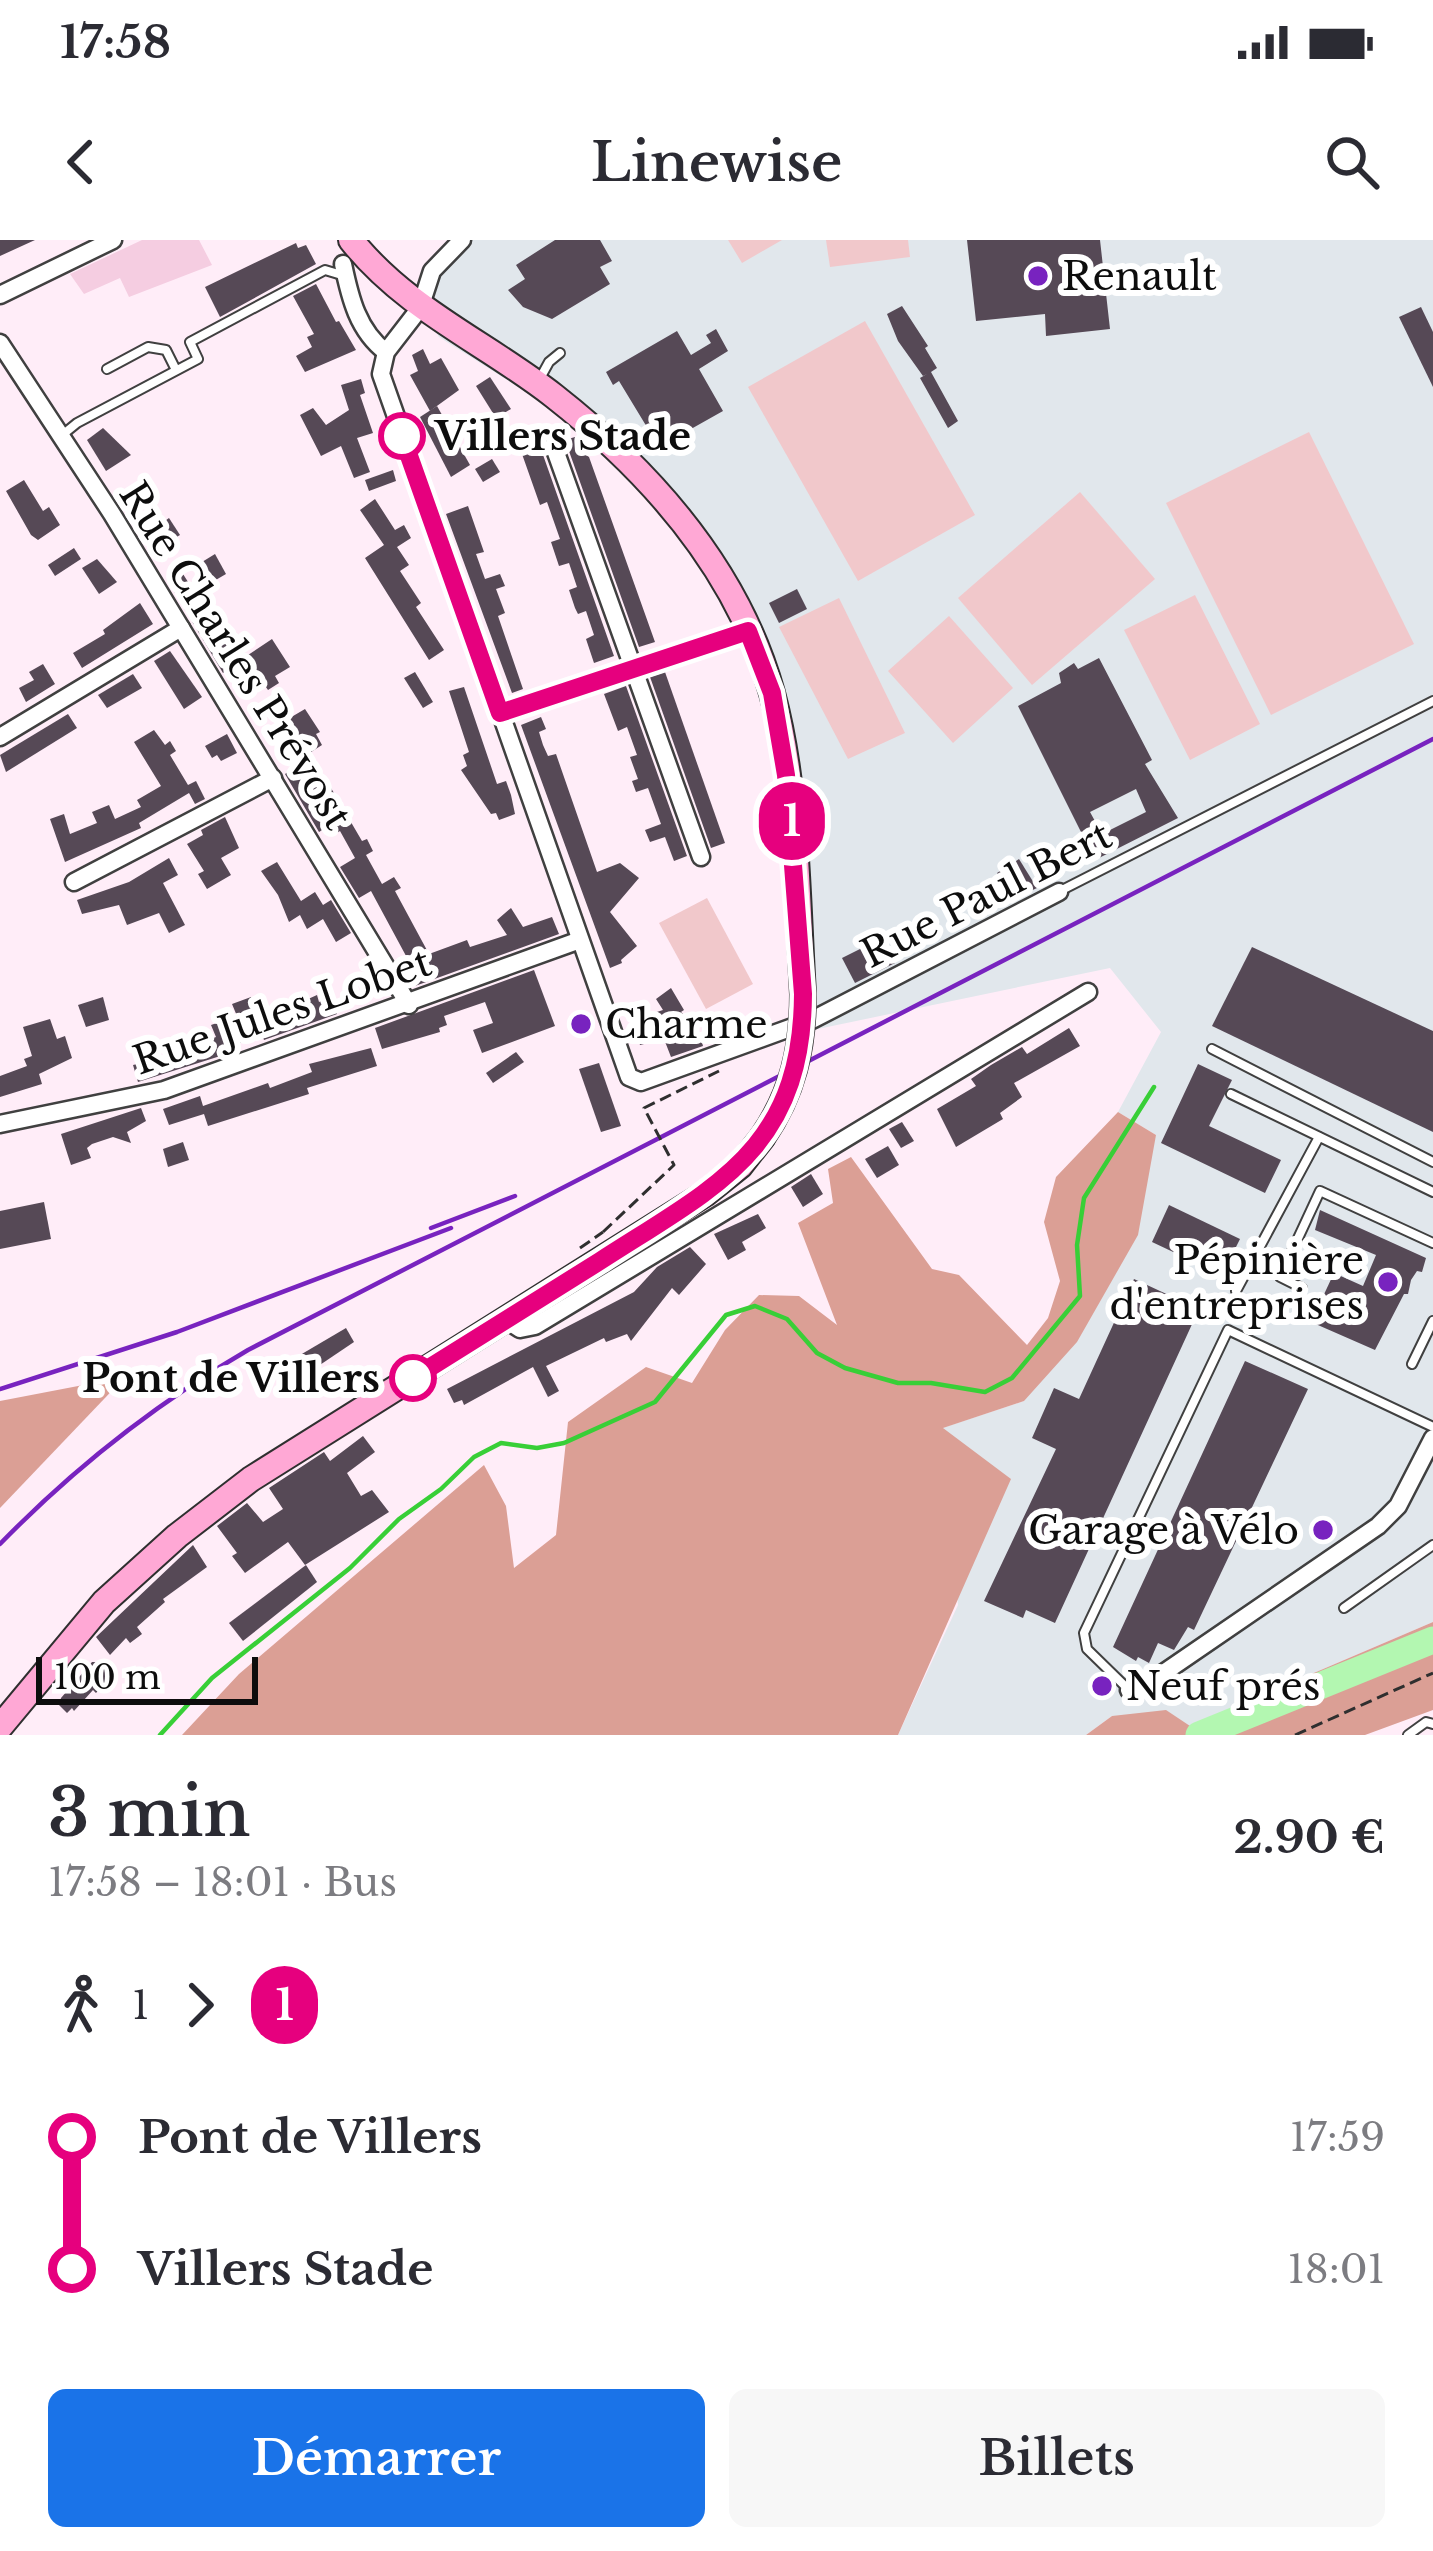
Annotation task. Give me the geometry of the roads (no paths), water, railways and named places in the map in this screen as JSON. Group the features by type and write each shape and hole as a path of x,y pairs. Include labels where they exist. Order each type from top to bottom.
{"main road":[{"path":"0,1727 104,1602 177,1536 251,1479 705,1194 740,1166 782,1107 795,1070 803,994 786,775 772,693 739,609 689,527 658,488 598,430 538,383 420,308 388,280 347,261"}],"street":[{"path":"0,295 113,240"},
{"path":"462,240 432,271 420,308 386,352 381,374 580,940"},
{"path":"347,261 350,298 369,339 386,352"},
{"name":"Rue Charles Prévost","path":"0,343 181,628 409,1005"},
{"path":"554,447 700,856"},
{"path":"0,737 181,628"},
{"path":"500,713 748,631"},
{"path":"74,882 273,778"},
{"name":"Rue Paul Bert","path":"580,940 626,1072 641,1082 812,1020 1059,892"},
{"name":"Rue Jules Lobet","path":"0,1124 164,1090 580,940"},
{"path":"506,1320 520,1328 536,1326 1088,992"},
{"path":"1129,1690 1143,1688 1378,1526 1398,1506 1433,1438"}],"lane":[{"path":"61,436 198,359 190,342 309,276 335,270 347,261"},
{"path":"106,369 148,347 166,350 176,370"},
{"path":"538,383 560,353"},
{"name":"Rue Paul Bert","path":"1059,892 1433,701"},
{"path":"1212,1049 1433,1162"},
{"path":"1231,1094 1433,1192"},
{"path":"1236,1292 1319,1137"},
{"path":"1302,1288 1280,1277 1320,1191 1433,1243"},
{"path":"1412,1364 1433,1321"},
{"path":"1129,1690 1087,1649 1084,1633 1228,1330 1433,1427"},
{"path":"1344,1608 1433,1545"},
{"path":"1408,1735 1426,1722 1433,1724"}],"waterway":[{"path":"160,1735 212,1678 350,1568 399,1519 441,1489 474,1457 501,1443 537,1448 564,1443 655,1402 726,1315 755,1306 787,1319 817,1353 845,1368 898,1383 985,1392 1012,1378 1080,1296 1077,1245 1084,1198 1154,1087"},
{"path":"1199,1735 1433,1640"}],"railway":[{"path":"0,1544 117,1438 248,1350 1433,739"},
{"path":"431,1228 515,1196"},
{"path":"0,1389 177,1332 451,1228"}],"place":[{"name":"Renault","path":"1038,276"},
{"name":"Villers Stade","path":"402,436"},
{"name":"Charme","path":"581,1024"},
{"name":"Pépinière d'entreprises","path":"1388,1282"},
{"name":"Pont de Villers","path":"413,1378"},
{"name":"Garage à Vélo","path":"1323,1530"},
{"name":"Neuf prés","path":"1102,1686"}]}
